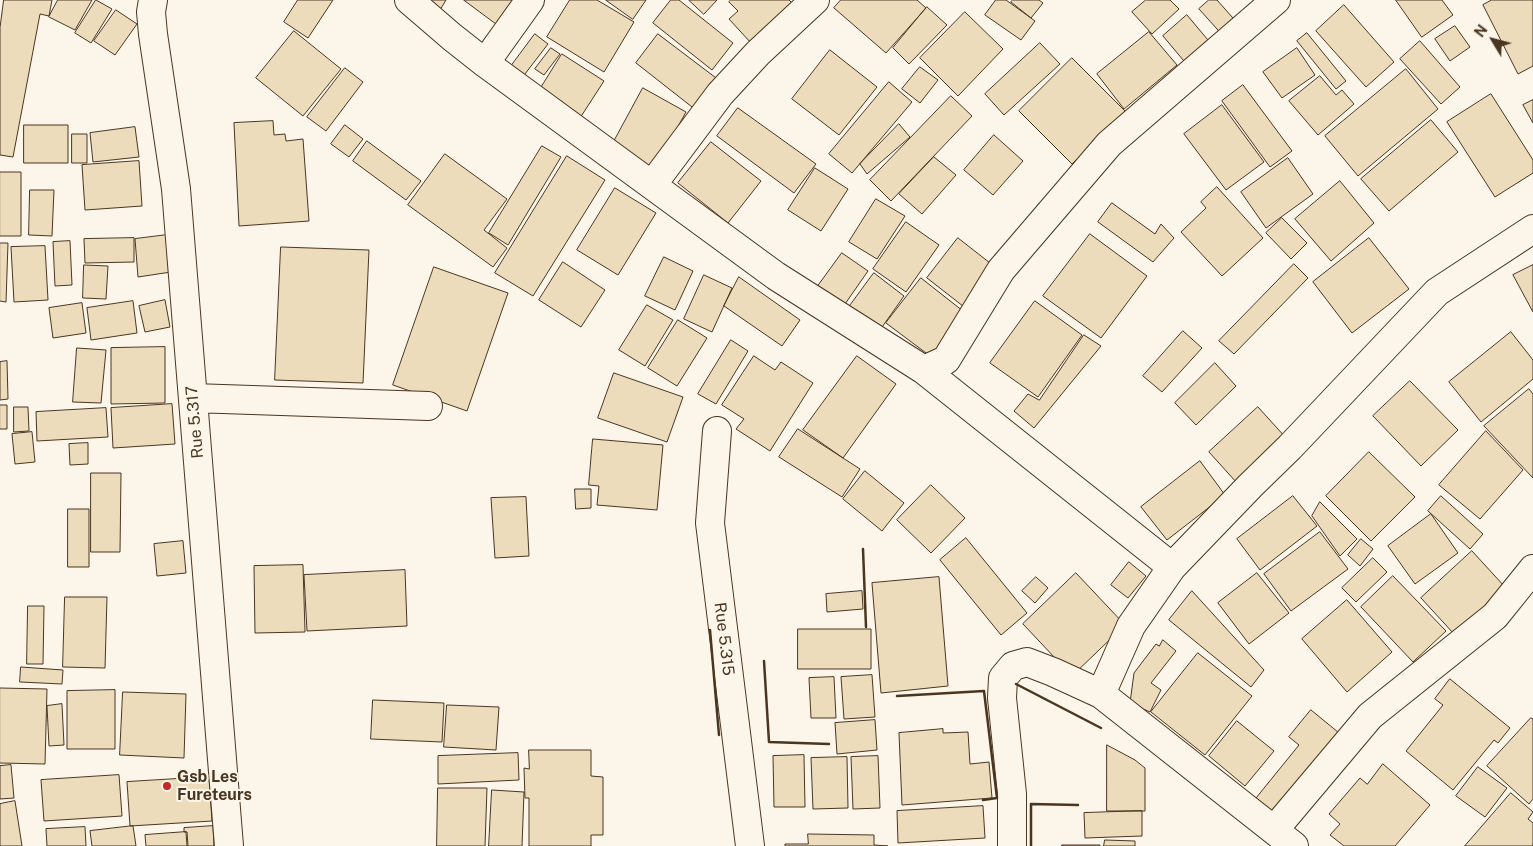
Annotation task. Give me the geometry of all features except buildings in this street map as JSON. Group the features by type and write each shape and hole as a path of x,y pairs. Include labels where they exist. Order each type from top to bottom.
{"street":[{"name":"Rue 5.317","path":"154,0 151,12 152,34 176,189 228,846"},
{"path":"409,0 485,63 776,276 924,370 1172,567"},
{"path":"485,63 530,0"},
{"path":"652,185 720,94 758,53 815,0"},
{"path":"924,370 946,360 1000,270 1109,144 1276,0"},
{"path":"1101,694 1131,626 1172,567 1290,447 1437,292 1533,230"},
{"path":"193,398 428,406"},
{"name":"Rue 5.315","path":"717,431 710,523 750,846"},
{"path":"1012,846 1012,794 1002,698 1003,678 1013,666 1027,662 1101,694 1284,838 1370,716 1495,616 1533,570"}],"wall":[{"path":"863,549 866,627"},
{"path":"710,630 719,735"},
{"path":"764,661 769,742 829,744"},
{"path":"1016,684 1101,728"},
{"path":"897,696 984,691 997,798 983,800"},
{"path":"1031,846 1031,804 1078,805"}],"place":[{"name":"Gsb Les Fureteurs","path":"167,786"}]}
